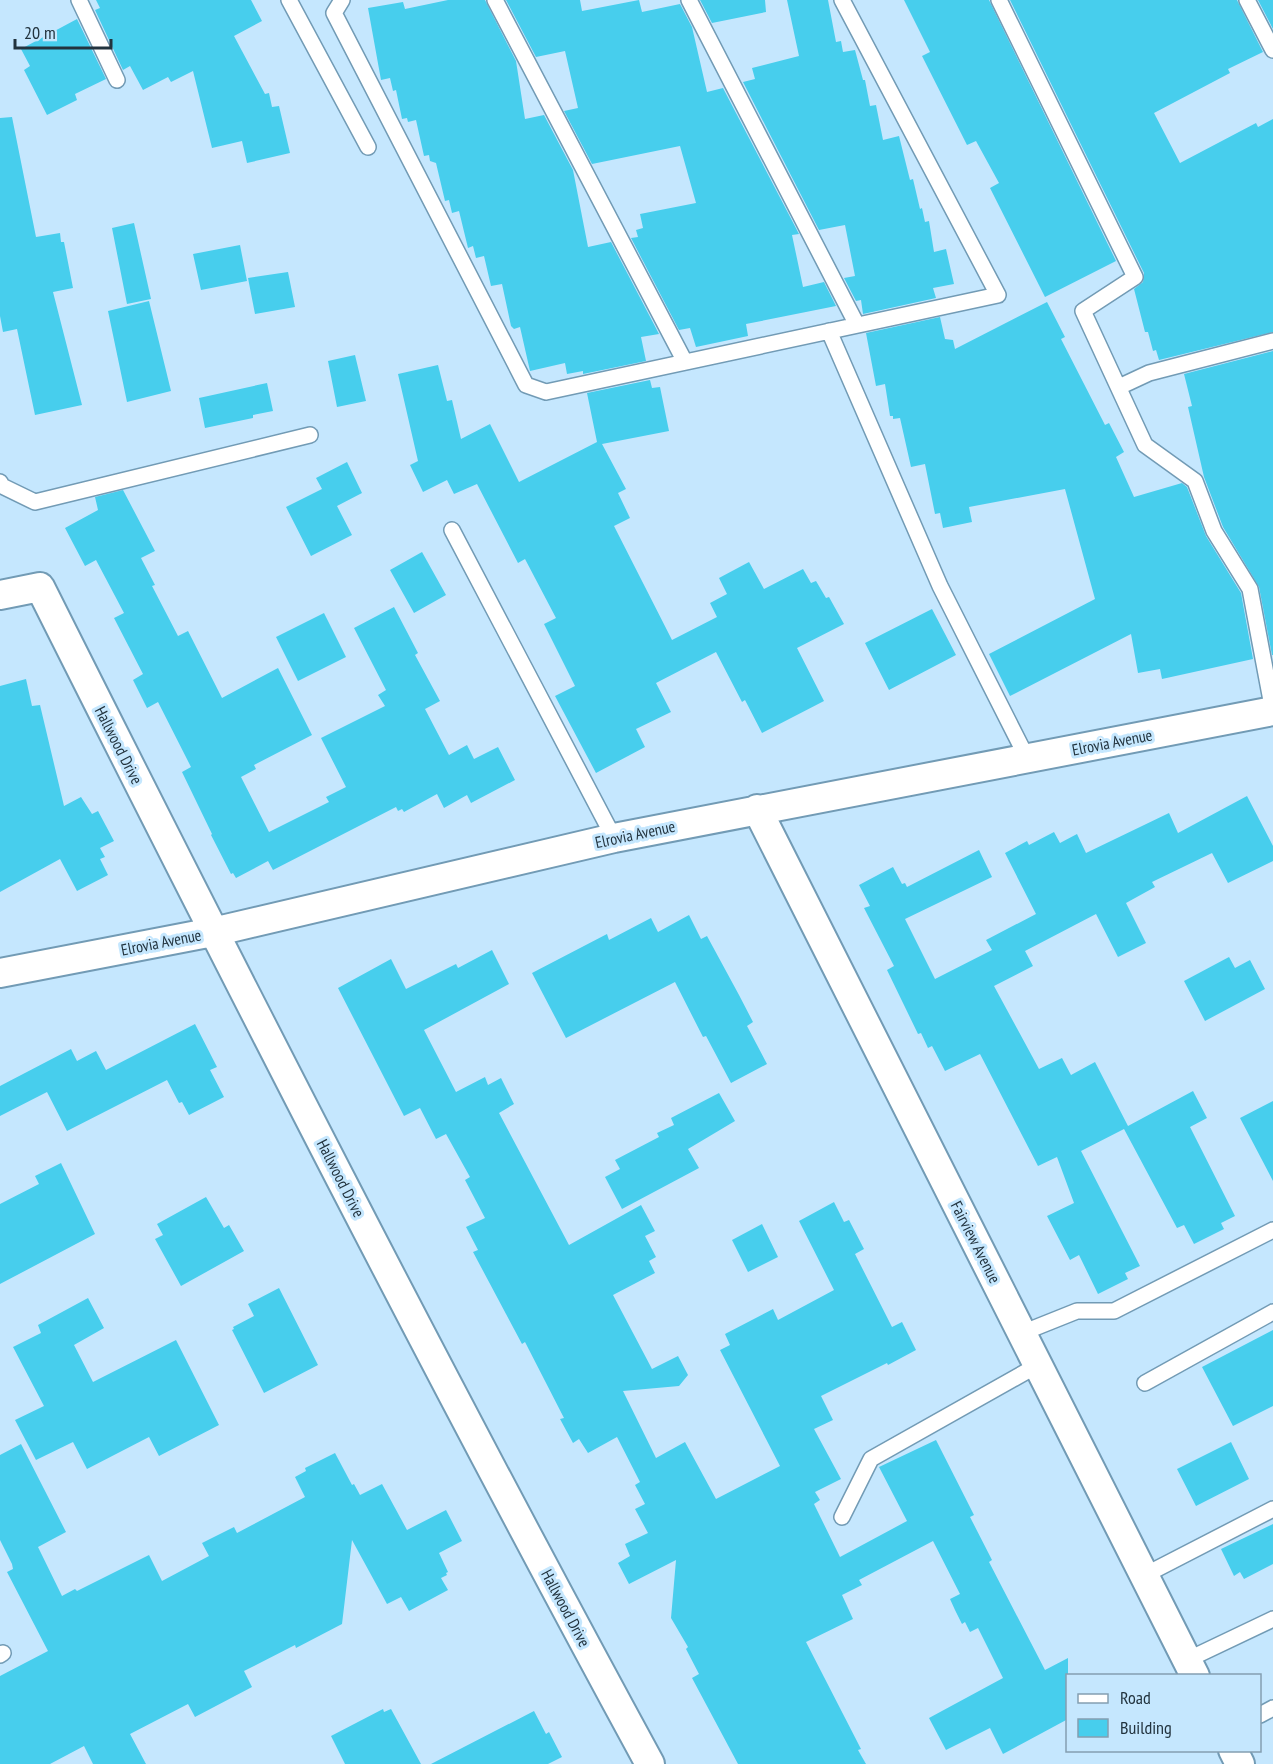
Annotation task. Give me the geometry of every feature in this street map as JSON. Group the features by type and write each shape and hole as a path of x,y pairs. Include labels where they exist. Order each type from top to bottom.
{"street":[{"name":"Hallwood Drive","path":"0,595 40,587 213,932 551,1581 650,1764"},
{"name":"Elrovia Avenue","path":"0,973 213,932 614,838 1273,711"},
{"name":"Fairview Avenue","path":"758,809 1191,1668"}],"lane":[{"path":"79,0 117,80"},
{"path":"289,0 368,147"},
{"path":"342,0 334,13 526,385 546,392 998,295 842,0"},
{"path":"495,0 685,362"},
{"path":"689,0 857,325"},
{"path":"999,0 1135,277 1083,311 1145,445 1195,481 1214,531 1250,589 1273,711"},
{"path":"1247,0 1273,50"},
{"path":"829,331 940,586 1027,758"},
{"path":"1119,387 1149,373 1273,341"},
{"path":"0,482 2,486 35,502 310,435"},
{"path":"452,530 614,838"},
{"path":"1022,1332 1077,1311 1114,1311 1273,1230"},
{"path":"1145,1383 1273,1312"},
{"path":"842,1517 871,1459 1038,1365"},
{"path":"1145,1575 1273,1509"},
{"path":"1191,1668 1273,1619"}],"building":[{"path":"96,0 251,0 262,21 234,36 265,94 269,93 272,107 279,106 290,153 247,163 242,141 212,148 193,71 171,82 168,77 143,90 130,66 123,70 95,10 100,8"},
{"path":"448,0 485,0 516,61 525,119 544,115 573,170 588,247 611,242 659,334 641,337 646,361 583,374 583,371 567,374 565,363 530,371 520,327 514,329 511,326 502,284 491,286 484,256 476,258 473,246 468,248 459,211 452,213 449,200 445,201 436,163 430,161 429,155 424,156 416,120 408,122 407,118 402,119 396,90 393,91 390,78 381,80 368,8 403,2 405,9"},
{"path":"506,0 580,0 582,11 639,0 642,12 680,4 692,27 707,92 723,88 799,234 792,235 803,287 824,282 836,306 746,324 748,336 696,347 690,328 679,330 631,238 638,237 636,230 643,228 640,214 696,203 680,146 592,164 564,111 578,108 565,51 536,57"},
{"path":"700,0 765,0 766,12 712,23"},
{"path":"787,0 828,0 836,42 841,41 843,52 855,50 863,80 865,80 870,106 876,105 883,140 899,136 920,209 922,208 925,222 929,221 934,252 946,249 954,284 933,288 936,298 863,314 861,300 856,301 844,278 855,276 845,225 819,230 743,82 755,79 752,68 799,56"},
{"path":"904,0 989,0 1116,261 1045,297 990,188 999,183 976,141 967,145 922,56 930,52"},
{"path":"1010,0 1237,0 1263,52 1228,69 1230,73 1154,113 1180,163 1256,123 1258,127 1273,119 1273,332 1159,360 1156,350 1153,351 1148,332 1145,332 1134,289 1143,282 1144,273"},
{"path":"1258,0 1273,0 1273,29"},
{"path":"77,19 106,79 75,94 77,100 47,115 24,70 30,66 21,49"},
{"path":"12,117 36,237 60,233 61,242 64,242 73,288 53,292 82,405 35,415 17,329 3,332 0,316 0,118"},
{"path":"134,223 151,299 127,304 112,228"},
{"path":"240,245 247,281 201,290 193,254"},
{"path":"288,272 295,307 255,314 248,278"},
{"path":"149,301 171,391 127,402 108,311"},
{"path":"1047,302 1065,337 1061,339 1105,425 1109,423 1124,452 1116,457 1134,497 1182,483 1187,487 1206,536 1241,593 1253,659 1162,679 1160,669 1138,673 1131,634 1010,696 989,654 1095,599 1065,489 969,507 972,522 943,528 940,513 935,514 925,464 911,467 900,418 893,419 893,416 890,416 885,384 876,386 866,333 940,317 945,339 953,340 955,349"},
{"path":"1273,351 1272,655 1259,587 1223,527 1204,477 1188,407 1192,406 1184,374"},
{"path":"355,355 366,401 337,407 328,361"},
{"path":"438,365 447,401 452,400 461,439 490,424 519,482 597,442 587,393 650,380 652,388 660,387 669,431 602,444 626,489 618,493 630,518 614,526 672,640 717,617 710,603 727,594 719,578 749,562 764,589 803,569 811,583 816,581 826,598 829,597 844,624 797,648 824,701 762,733 745,700 742,702 716,652 656,683 671,712 636,729 645,747 596,773 555,696 575,686 544,624 556,618 525,559 518,563 477,484 454,494 447,480 423,492 410,465 418,461 398,374"},
{"path":"267,383 273,411 253,415 253,418 205,428 199,398"},
{"path":"347,462 362,493 337,506 352,535 311,556 286,507 322,489 316,478"},
{"path":"123,490 155,551 141,558 155,585 152,586 178,636 188,631 222,698 278,668 312,735 254,765 256,769 241,777 269,832 329,802 326,797 346,787 321,738 385,706 378,695 386,690 354,628 394,607 418,653 415,655 440,701 425,709 449,755 467,745 474,759 498,747 515,780 471,803 467,795 444,808 437,794 404,812 402,809 398,811 396,807 273,870 268,861 236,878 233,873 231,874 211,835 182,772 191,767 158,702 147,708 133,680 143,674 114,618 124,613 96,560 85,566 65,528 98,510 95,497"},
{"path":"422,552 446,595 414,613 390,570"},
{"path":"932,609 956,655 889,690 865,643"},
{"path":"324,613 346,657 298,681 276,637"},
{"path":"26,679 32,706 40,705 64,806 81,797 92,814 98,811 114,841 100,848 105,857 100,859 108,875 77,891 60,859 0,892 0,686"},
{"path":"1247,796 1273,846 1273,861 1228,883 1212,853 1152,882 1155,887 1126,903 1146,943 1118,957 1096,914 1025,951 1033,966 994,986 1039,1069 1062,1058 1071,1075 1095,1062 1128,1126 1193,1091 1207,1118 1190,1127 1235,1216 1221,1223 1224,1229 1194,1244 1184,1225 1177,1228 1124,1129 1081,1151 1140,1266 1125,1273 1128,1279 1098,1294 1079,1255 1070,1260 1047,1216 1074,1203 1057,1157 1038,1166 980,1054 945,1071 932,1046 928,1048 921,1033 918,1034 887,970 894,966 864,908 870,906 859,885 893,867 902,884 905,883 907,887 979,850 992,877 905,919 935,979 992,950 986,940 1036,914 1005,853 1027,841 1029,845 1054,832 1060,843 1077,834 1086,853 1169,813 1178,833"},
{"path":"689,915 701,939 707,936 739,995 753,1022 747,1026 767,1064 731,1083 706,1036 703,1037 675,982 566,1038 532,973 607,934 609,940 651,918 658,932"},
{"path":"492,950 509,984 424,1030 456,1092 485,1077 488,1085 501,1078 514,1104 499,1113 569,1245 641,1205 655,1231 645,1236 656,1257 649,1261 655,1273 613,1295 652,1369 678,1356 688,1375 679,1386 623,1391 656,1458 685,1442 716,1499 780,1466 720,1350 730,1345 725,1334 773,1309 778,1320 834,1290 799,1221 834,1202 844,1222 849,1220 864,1249 855,1254 892,1327 902,1322 916,1350 821,1396 833,1420 814,1429 841,1479 815,1492 820,1500 814,1504 840,1557 907,1521 879,1467 936,1440 974,1515 970,1517 992,1560 989,1562 1045,1670 1068,1658 1066,1720 1003,1754 990,1728 946,1750 929,1718 1003,1678 978,1628 970,1632 965,1622 962,1624 950,1599 960,1594 933,1541 859,1580 862,1585 842,1595 853,1619 806,1642 861,1749 858,1750 866,1764 738,1764 692,1678 699,1674 686,1649 688,1647 671,1618 676,1560 629,1584 618,1563 630,1556 625,1544 648,1533 635,1509 645,1504 635,1485 640,1482 617,1437 588,1453 579,1439 573,1443 560,1419 564,1418 525,1342 522,1344 473,1252 478,1250 466,1227 485,1218 465,1180 470,1177 446,1134 436,1139 420,1108 404,1116 338,988 391,959 406,989 456,964 458,968"},
{"path":"1229,957 1235,968 1250,960 1265,989 1205,1021 1184,981"},
{"path":"195,1024 217,1067 210,1070 224,1097 189,1115 182,1102 179,1103 167,1080 67,1131 47,1092 0,1116 0,1086 71,1049 77,1061 96,1051 106,1070"},
{"path":"719,1093 735,1121 688,1149 699,1168 622,1209 605,1177 620,1169 615,1160 659,1137 657,1133 674,1125 671,1118"},
{"path":"1273,1101 1273,1181 1240,1118"},
{"path":"61,1163 95,1234 0,1284 0,1204 39,1184 35,1176"},
{"path":"206,1197 224,1228 229,1225 244,1251 181,1286 155,1239 163,1235 157,1224"},
{"path":"762,1224 778,1257 748,1272 732,1240"},
{"path":"279,1288 318,1365 264,1393 232,1330 233,1327 254,1316 248,1304"},
{"path":"88,1298 104,1328 74,1345 93,1382 176,1340 219,1425 159,1456 149,1437 87,1469 73,1442 36,1460 15,1420 44,1406 13,1347 41,1333 38,1325"},
{"path":"1273,1330 1273,1406 1233,1426 1202,1367"},
{"path":"1231,1442 1249,1479 1196,1506 1177,1469"},
{"path":"21,1444 66,1532 38,1547 62,1596 75,1589 77,1591 149,1555 162,1581 209,1556 202,1543 234,1527 237,1533 305,1497 295,1477 306,1471 305,1468 335,1453 360,1495 382,1484 407,1530 446,1510 462,1541 439,1553 448,1572 441,1578 448,1590 409,1611 401,1597 387,1604 352,1540 342,1624 244,1671 252,1687 195,1717 188,1704 130,1734 146,1764 93,1764 84,1746 50,1764 0,1764 0,1676 48,1651 7,1572 13,1569 12,1564 0,1540 0,1455"},
{"path":"1273,1524 1273,1564 1244,1579 1240,1572 1234,1576 1221,1549"},
{"path":"383,1709 384,1712 391,1709 421,1764 345,1764 331,1736"},
{"path":"534,1711 546,1734 549,1732 562,1757 548,1764 431,1764"}]}
